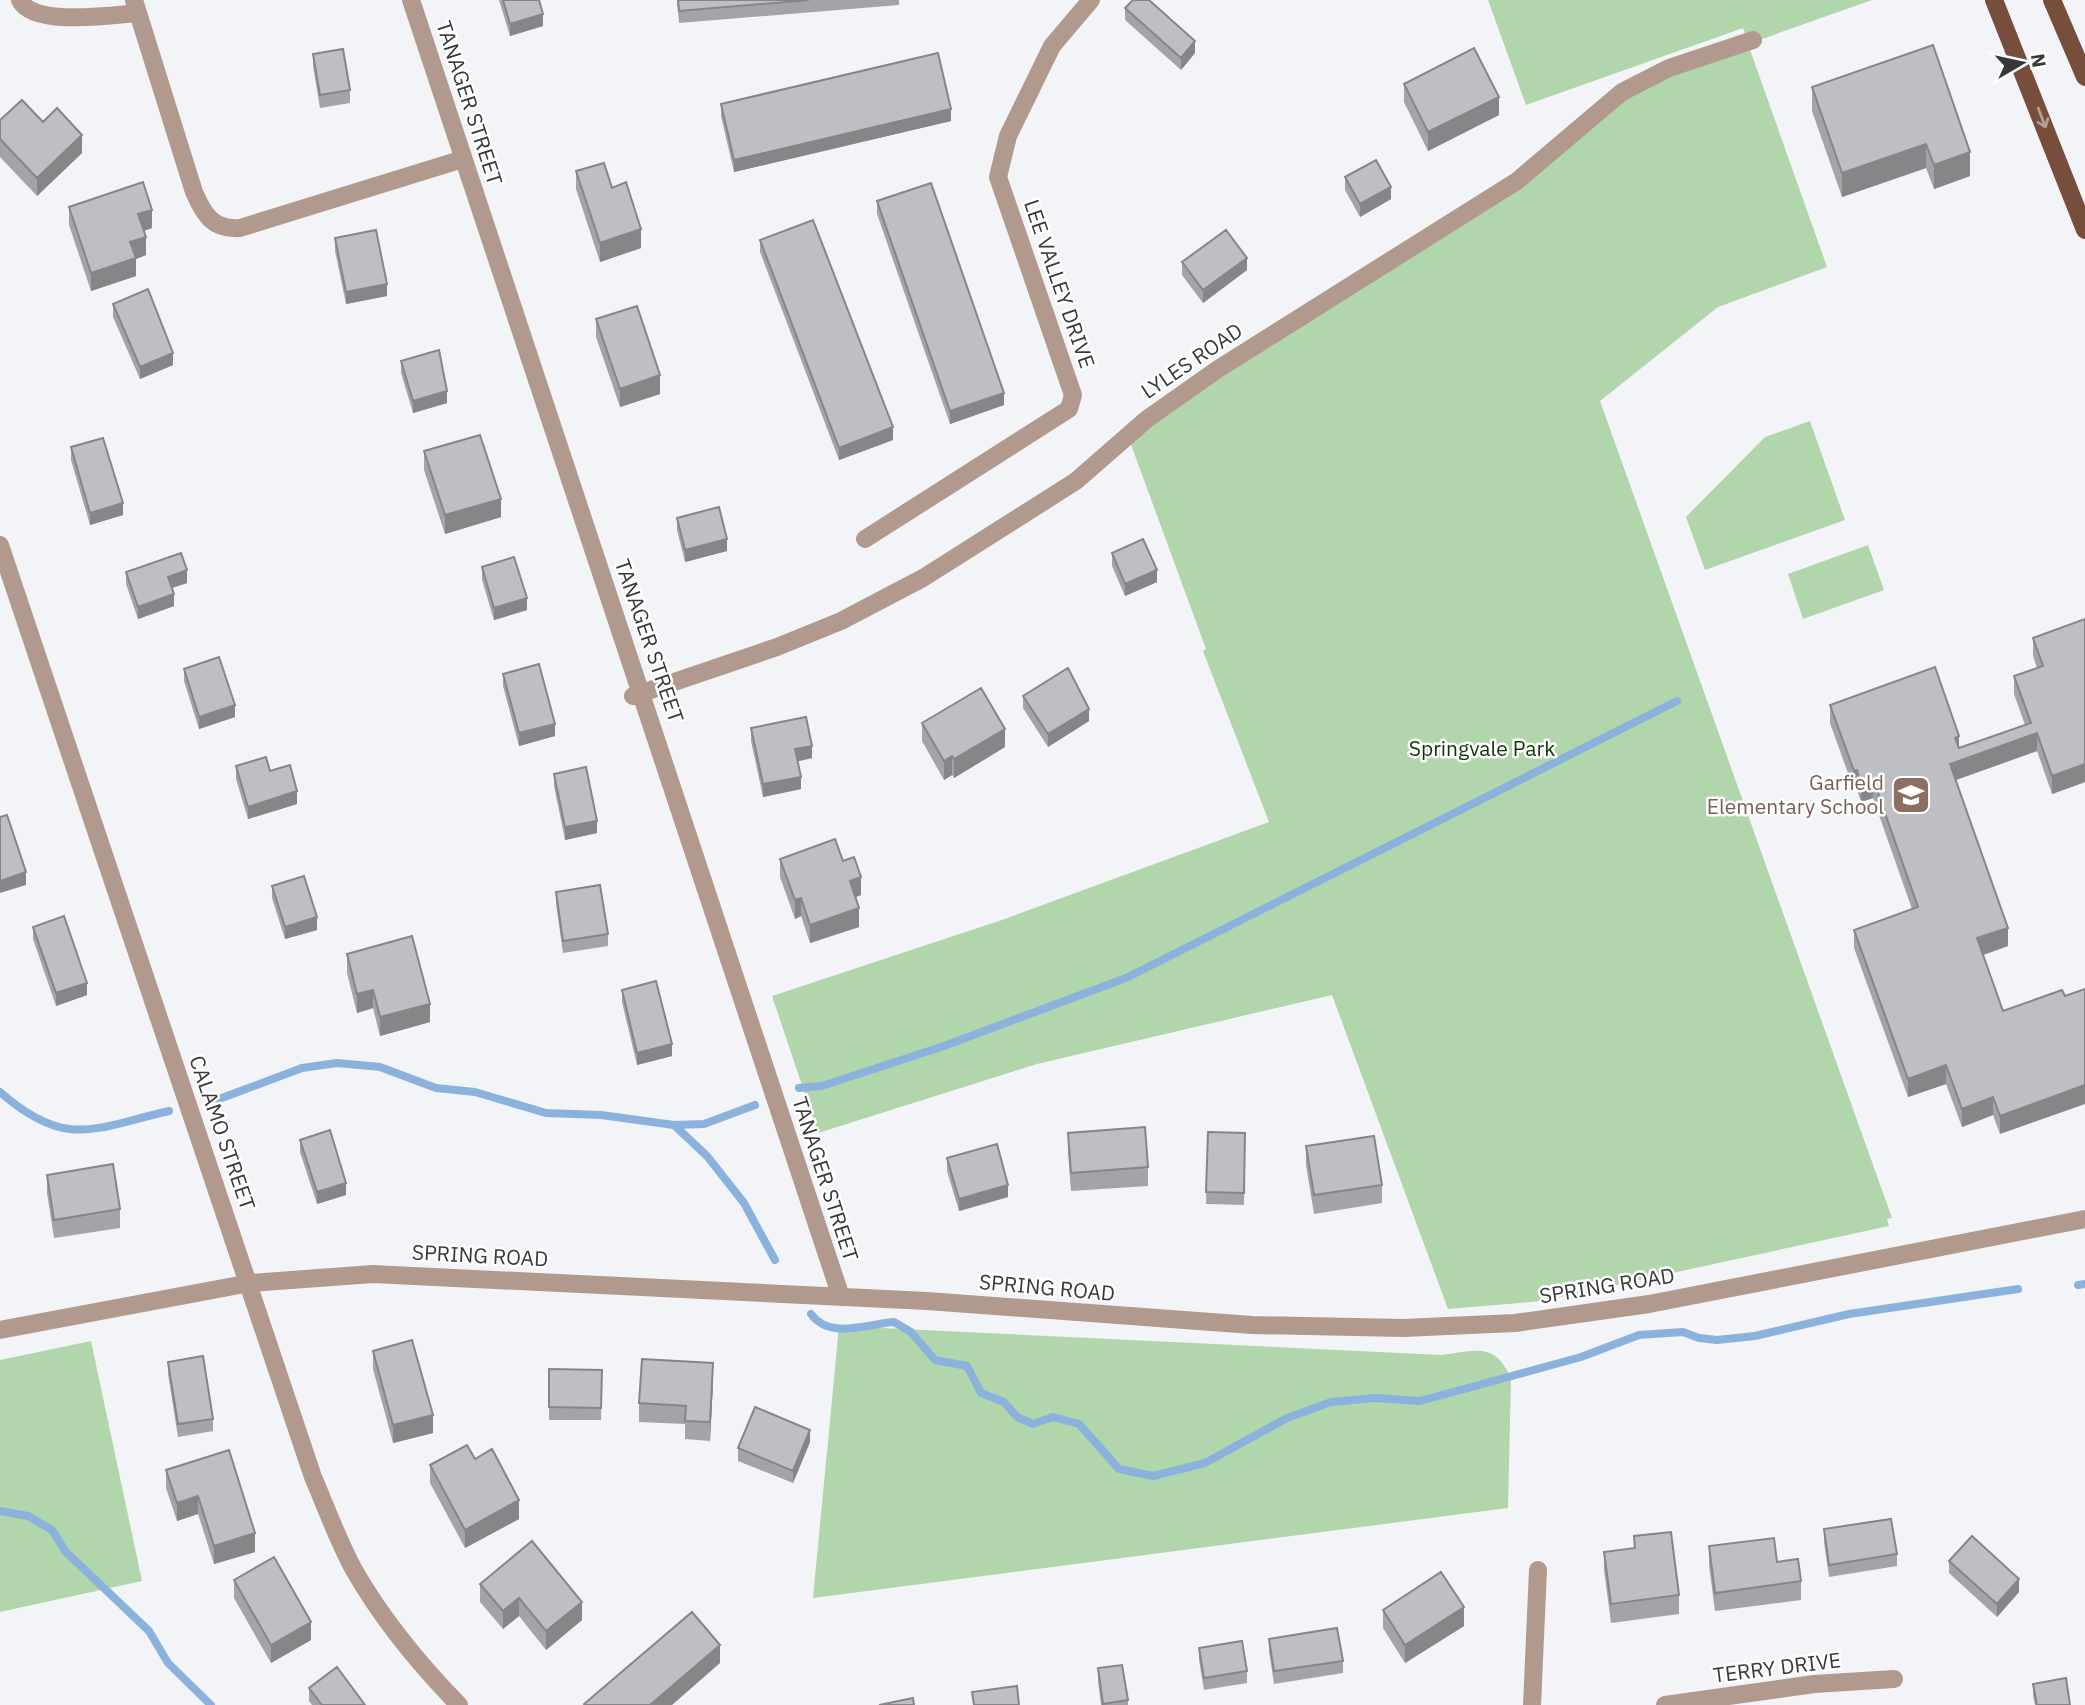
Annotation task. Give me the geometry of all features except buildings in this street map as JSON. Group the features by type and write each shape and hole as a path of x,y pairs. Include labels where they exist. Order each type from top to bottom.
{"main road":[{"path":"1994,0 2085,230"},
{"path":"2052,0 2085,77"}],"street":[{"path":"20,0 23,5 40,15 136,7 194,192 204,215 216,225 240,229 463,159"},
{"name":"TANAGER STREET","path":"411,0 638,695 841,1297"},
{"name":"LEE VALLEY DRIVE","path":"865,539 1069,409 1073,395 998,177 1008,136 1052,46 1091,0"},
{"name":"LYLES ROAD","path":"638,695 777,648 842,621 923,578 1076,481 1147,419 1218,369 1517,181 1622,92 1669,68 1754,40"},
{"name":"CALAMO STREET","path":"0,545 313,1476 353,1567 400,1637 459,1705"},
{"name":"SPRING ROAD","path":"0,1330 250,1283 373,1274 841,1297 1252,1325 1403,1328 1516,1323 1648,1304 2085,1219"},
{"path":"1532,1705 1538,1570"},
{"name":"TERRY DRIVE","path":"1665,1705 1814,1684 1894,1679"}],"green space":[{"path":"1488,0 1872,0 1748,44 1743,28 1526,105"},
{"name":"Springvale Park","path":"1748,44 1827,267 1718,307 1600,401 1892,1218 1887,1219 1889,1226 1543,1301 1448,1309 1332,995 1037,1064 818,1133 772,996 1002,920 1269,822 1203,651 1206,649 1126,431 1547,166 1607,94"},
{"path":"1810,421 1845,520 1705,570 1686,517 1765,437"},
{"path":"1868,545 1884,590 1803,619 1788,574"},
{"path":"839,1326 1441,1355 1483,1351 1498,1359 1511,1379 1508,1508 813,1598"},
{"path":"91,1341 142,1581 0,1612 0,1360"}],"waterway":[{"path":"799,1088 822,1086 944,1046 1126,978 1677,701"},
{"path":"219,1099 302,1068 337,1063 380,1067 436,1088 475,1092 546,1113 601,1115 674,1125 704,1124 755,1105"},
{"path":"0,1092 23,1110 44,1122 63,1128 100,1128 169,1111"},
{"path":"674,1125 707,1156 744,1203 775,1260"},
{"path":"2078,1285 2085,1284"},
{"path":"811,1314 819,1322 838,1328 849,1329 894,1322 911,1332 935,1360 967,1366 981,1393 1004,1402 1017,1417 1033,1424 1053,1417 1079,1424 1119,1469 1153,1476 1205,1463 1287,1418 1331,1402 1375,1398 1420,1401 1581,1357 1639,1335 1683,1332 1699,1338 1717,1340 1755,1336 1849,1314 2018,1289"},
{"path":"0,1511 28,1516 52,1530 66,1552 149,1631 168,1663 211,1705"}],"place":[{"name":"Garfield Elementary School","path":"1911,795"}]}
